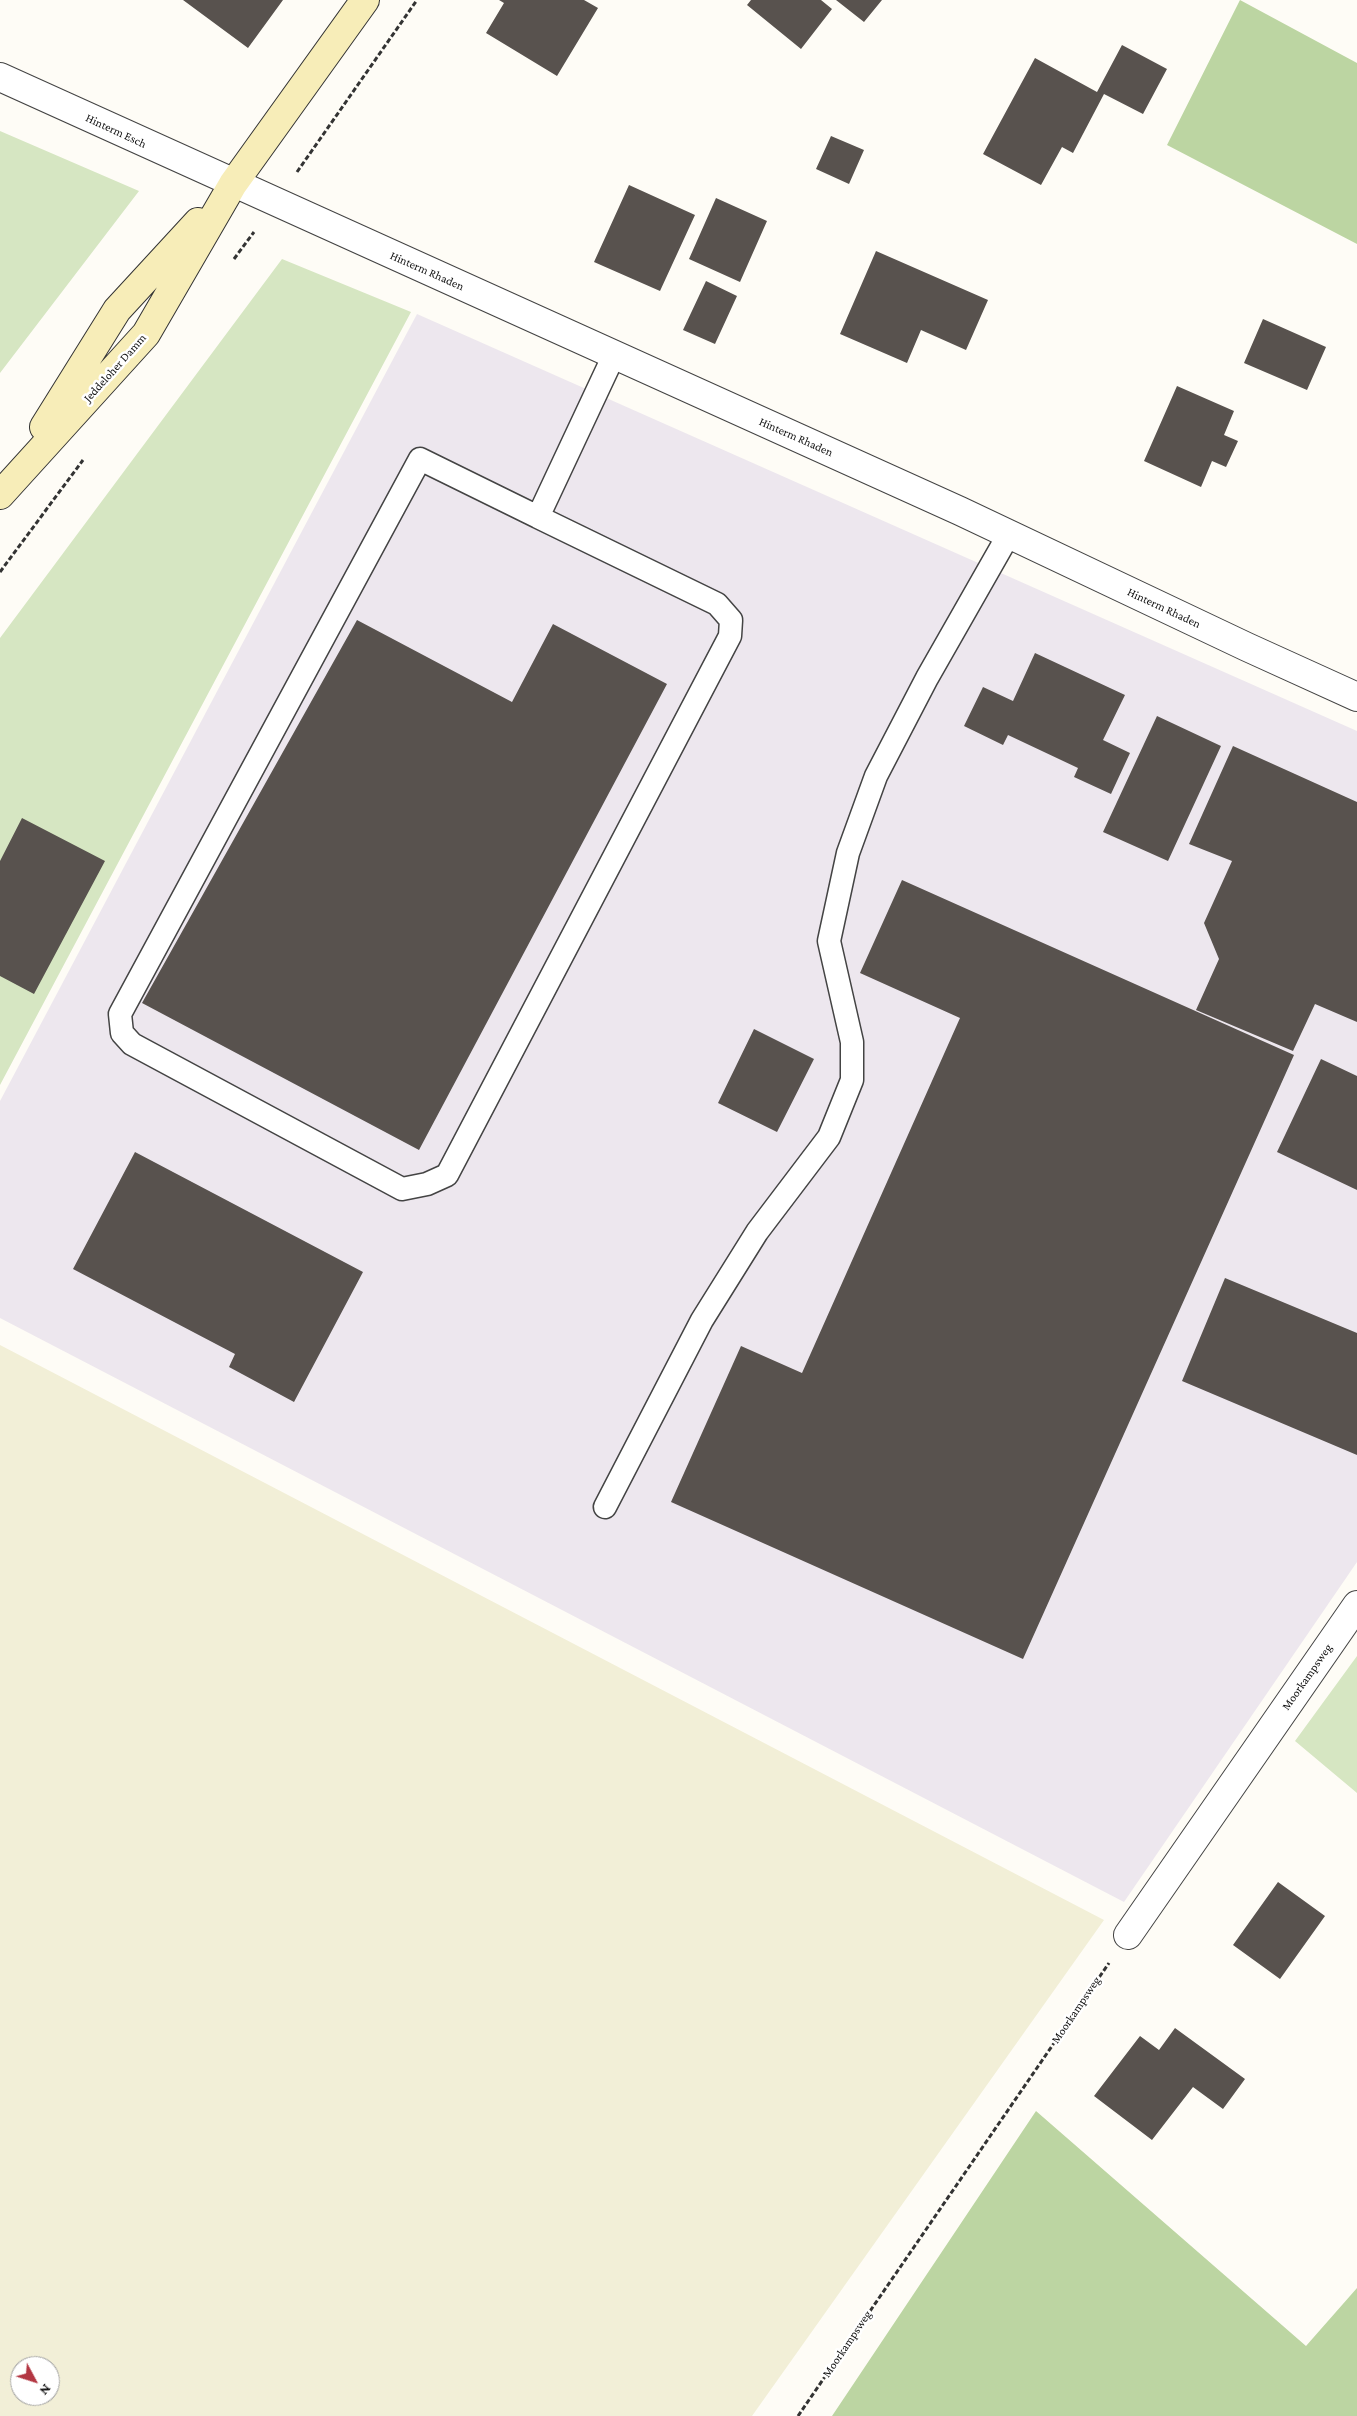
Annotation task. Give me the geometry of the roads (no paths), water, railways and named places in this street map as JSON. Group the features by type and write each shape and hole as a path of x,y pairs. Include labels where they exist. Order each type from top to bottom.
{"main road":[{"name":"Jeddeloher Damm","path":"4,490 146,334 233,184 365,0"},
{"name":"Jeddeloher Damm","path":"4,490 117,310 233,184"}],"street":[{"name":"Hinterm Esch","path":"0,77 233,184"},
{"name":"Hinterm Rhaden","path":"233,184 1008,534 1357,697"},
{"name":"Moorkampsweg","path":"1128,1935 1357,1605"}],"lane":[{"path":"538,517 614,355"},
{"path":"420,459 538,517 717,604 731,620 730,636 447,1175 426,1184 402,1189 132,1044 122,1034 120,1014 420,459"},
{"path":"605,1507 702,1320 756,1232 830,1137 852,1080 852,1042 828,941 848,853 876,776 927,678 1008,534"}]}
